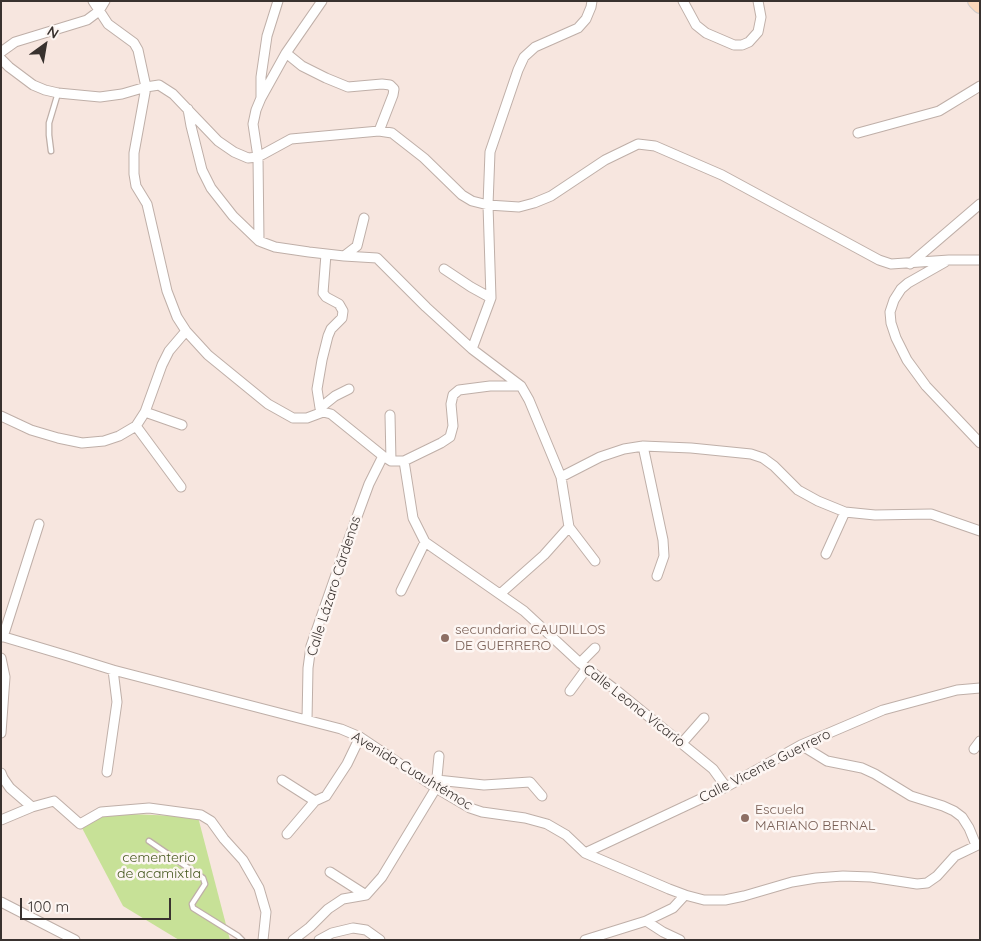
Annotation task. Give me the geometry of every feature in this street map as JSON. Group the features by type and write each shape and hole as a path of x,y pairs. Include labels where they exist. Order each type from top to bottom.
{"main road":[{"path":"975,1 980,6"}],"street":[{"path":"93,1 108,24 134,43 138,50 146,87 134,153 136,186 147,204 167,291 177,317 186,331 208,355 268,404 293,418 307,418 322,410 335,396 349,389"},
{"path":"1,52 16,42 87,20 99,11 105,1"},
{"path":"261,98 260,77 267,36 278,1"},
{"path":"259,241 258,157 253,124 256,110 286,53 322,1"},
{"path":"472,349 491,298 488,205 490,152 518,70 524,57 535,47 578,28 586,19 592,1"},
{"path":"683,1 696,25 706,33 734,45 742,45 749,42 758,32 761,18 758,1"},
{"path":"286,53 302,66 348,87 390,85 394,89 393,95 379,131"},
{"path":"1,59 33,85 58,93 100,97 159,85 173,94 188,108 218,141 234,152 248,158 258,157 291,140 379,131 392,133 424,158 462,195 472,201 488,205 519,207 534,204 550,196 604,160 638,144 655,146 722,175 879,260 891,264 980,260"},
{"path":"858,133 940,111 980,86"},
{"path":"188,108 202,170 211,188 233,216 259,241 275,247 344,256 377,258 426,308 472,349 521,386 529,400 561,477 569,527 595,561"},
{"path":"910,264 980,204"},
{"path":"344,256 357,246 364,218"},
{"path":"322,410 317,389 324,352 331,329 342,318 343,310 339,304 326,297 323,293 326,254"},
{"path":"948,260 901,289 894,300 890,312 891,324 907,360 926,386 980,443"},
{"path":"444,269 471,288 491,298"},
{"path":"1,416 31,430 82,443 104,441 120,436 136,426 145,412 162,365 169,352 186,331"},
{"path":"322,410 331,414 391,461 404,461 441,444 450,437 453,426 451,404 453,396 459,390 490,386 521,386"},
{"path":"145,412 182,425"},
{"path":"390,415 391,461"},
{"path":"136,426 181,486"},
{"path":"561,477 600,457 624,449 643,446 692,448 751,454 763,458 774,466 798,490 845,512 875,515 931,514 980,531"},
{"path":"643,446 663,540 664,556 657,576"},
{"name":"Calle Lázaro Cárdenas","path":"307,720 308,668 311,646 366,493 383,456"},
{"name":"Calle Leona Vicario","path":"404,461 413,518 425,542 524,611 583,666 713,769 726,787"},
{"path":"826,554 845,512"},
{"path":"2,636 39,524"},
{"path":"500,594 544,555 569,527"},
{"path":"401,591 425,542"},
{"name":"Avenida Cuauhtémoc","path":"2,636 113,670 341,729 360,737 436,784 470,808 547,824 566,835 585,853 685,895 704,900 725,900 792,882 816,878 870,877 917,884 927,883 937,876 955,856 978,844"},
{"path":"570,691 583,666 596,648"},
{"path":"1,658 5,677 1,733"},
{"path":"107,772 117,702 113,670"},
{"name":"Calle Vicente Guerrero","path":"585,853 726,787 801,745 882,710 957,690 980,688"},
{"path":"682,743 704,718"},
{"path":"287,834 315,801 326,796 347,764 360,737"},
{"path":"974,749 980,741"},
{"path":"801,745 827,761 862,768 911,796 943,806 954,812 962,817 978,844"},
{"path":"293,940 310,927 328,909 343,899 366,895 382,877 436,784 439,756"},
{"path":"1,773 10,788 32,807"},
{"path":"282,780 315,801"},
{"path":"436,784 484,785 530,782 542,796"},
{"path":"1,820 32,807 54,801 80,824 101,812 148,808 201,815 211,821 243,860 259,888 266,912 263,940"},
{"path":"330,872 366,895"},
{"path":"589,939 646,921 673,908 685,895"},
{"path":"1,902 75,940"},
{"path":"646,921 680,940"},
{"path":"319,940 332,933 353,928 366,930 380,940"}],"lane":[{"path":"51,151 49,123 58,93"},
{"path":"149,841 202,878 205,884 192,904 193,908 242,940"}],"green space":[{"name":"cementerio de acamixtla","path":"109,813 198,817 230,940 179,940 123,906 82,828"}],"place":[{"name":"secundaria CAUDILLOS DE GUERRERO","path":"445,638"},
{"name":"Escuela MARIANO BERNAL","path":"745,818"}]}
